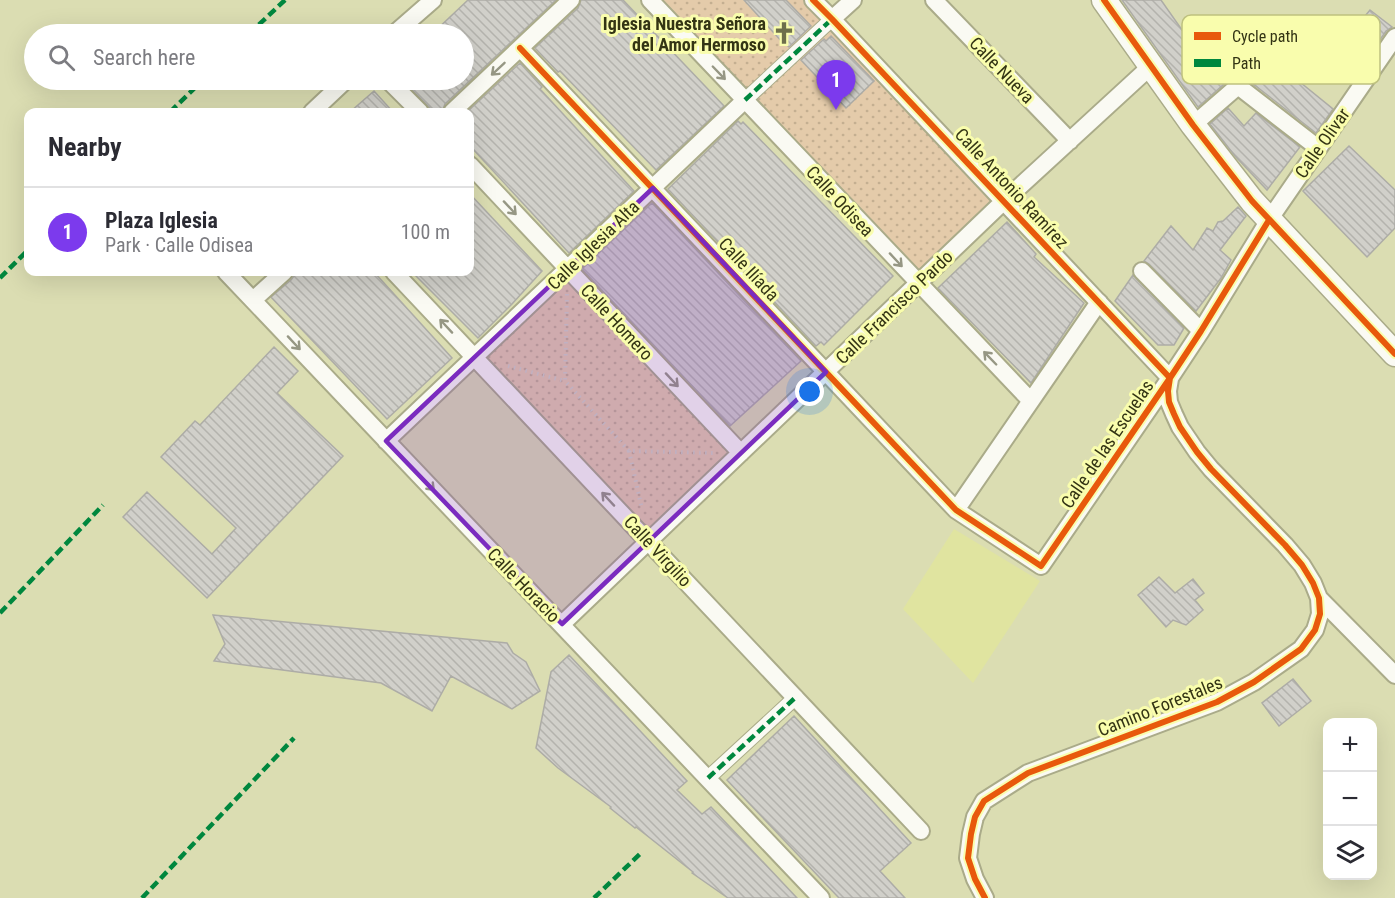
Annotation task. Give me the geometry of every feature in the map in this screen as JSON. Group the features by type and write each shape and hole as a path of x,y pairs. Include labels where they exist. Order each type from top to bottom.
{"main road":[{"path":"1104,0 1225,167 1269,220 1395,354"}],"street":[{"path":"405,24 433,0"},
{"path":"456,108 571,0"},
{"name":"Calle Odisea","path":"650,0 1030,400"},
{"name":"Calle Antonio Ramírez","path":"813,0 1170,378"},
{"name":"Calle Iglesia Alta","path":"386,441 853,0"},
{"name":"Calle Nueva","path":"934,0 1070,141"},
{"name":"Calle Olivar","path":"1380,59 1395,37"},
{"name":"Calle Ilíada","path":"520,48 956,510"},
{"name":"Calle Francisco Pardo","path":"562,624 1004,201 1151,66"},
{"name":"Calle Olivar","path":"1269,220 1362,84"},
{"path":"1193,125 1238,86 1318,148"},
{"path":"316,108 335,90"},
{"path":"398,90 416,108"},
{"name":"Calle Homero","path":"474,169 741,453"},
{"name":"Calle de las Escuelas","path":"956,510 1041,566 1201,331 1269,220"},
{"path":"1142,271 1201,331"},
{"name":"Calle Horacio","path":"230,276 821,898"},
{"path":"253,300 280,276"},
{"name":"Calle Virgilio","path":"398,276 921,831"},
{"path":"956,510 1099,302"},
{"path":"1170,378 1169,402 1180,427 1211,469 1302,565 1319,598 1395,675"},
{"name":"Camino Forestales","path":"985,898 968,858 970,834 975,817 984,801 1028,773 1216,702 1254,682 1301,649 1308,641 1315,630 1320,614 1319,598"},
{"path":"708,778 796,697"}],"path":[{"path":"566,381 567,269"},
{"path":"474,357 566,381 629,452 649,541"},
{"path":"629,452 741,453"}],"highlighted area":[{"path":"653,188 826,372 562,624 386,441"}],"shaded area":[{"path":"650,0 813,0 1004,201 918,284"},
{"path":"567,269 741,453 649,541 474,357"},
{"path":"954,529 1040,581 973,683 903,609"}],"building":[{"path":"468,0 556,0 474,77 474,24 443,24"},
{"path":"581,0 623,0 724,106 656,170 535,48 578,8"},
{"name":"Iglesia Nuestra Señora del Amor Hermoso","path":"744,0 786,0 811,26 789,47"},
{"path":"1122,0 1161,0 1182,30 1182,84 1224,84 1198,107"},
{"path":"1370,10 1376,15 1366,15"},
{"path":"1380,18 1392,27 1380,40"},
{"path":"831,36 874,81 846,108 801,60 824,39 826,41"},
{"path":"520,63 542,87 540,89 634,191 569,253 474,150 474,108 471,108"},
{"path":"1253,84 1302,84 1333,109 1316,133"},
{"path":"412,90 460,90 444,108 430,108"},
{"path":"374,91 389,108 355,108"},
{"path":"1228,108 1244,126 1256,113 1300,147 1267,190 1235,156 1210,124"},
{"path":"738,121 741,124 743,122 893,276 824,345 821,342 816,346 668,189"},
{"path":"1349,146 1395,190 1395,228 1367,257 1303,191"},
{"path":"474,198 542,271 478,338 416,276 474,276"},
{"path":"652,203 801,361 730,426 583,270"},
{"path":"1238,207 1246,216 1220,250 1231,260 1221,278 1196,311 1144,261 1171,226 1193,250 1207,228 1213,231 1218,222 1223,221"},
{"path":"1007,222 1036,254 1034,257 1084,303 1031,383 938,288"},
{"path":"1133,275 1184,328 1174,345 1158,345 1115,301"},
{"path":"294,276 378,276 452,358 387,419 271,297"},
{"path":"274,347 298,371 277,393 343,456 207,598 123,517 147,492 212,554 236,528 161,457 195,421 200,425"},
{"path":"1159,577 1175,593 1193,579 1204,593 1195,600 1203,610 1186,625 1173,620 1166,627 1138,595"},
{"path":"213,615 507,643 513,653 526,662 540,691 512,709 451,676 432,711 381,683 214,661 225,644"},
{"path":"569,655 687,781 677,790 702,814 711,807 797,898 728,898 692,873 611,807 558,768 536,748 551,672"},
{"path":"1293,679 1311,701 1279,726 1262,703"},
{"path":"794,716 911,843 880,871 905,898 839,898 727,780"}],"marked path":[{"path":"260,24 285,0"},
{"path":"745,100 832,19"},
{"path":"174,108 193,90"},
{"path":"0,278 24,254"},
{"path":"0,613 103,505"},
{"path":"708,778 796,697"},
{"path":"142,898 294,738"},
{"path":"594,898 641,853"}],"cycle path":[{"path":"813,0 1170,378"},
{"path":"1104,0 1193,125 1252,201 1395,354"},
{"path":"520,48 956,510 1041,566 1201,331 1269,220"},
{"path":"985,898 968,858 975,817 984,801 1028,773 1217,702 1254,682 1301,649 1315,630 1320,614 1319,598 1313,583 1302,565 1285,545 1197,452 1180,427 1169,402 1170,378"}],"place":[{"name":"Iglesia Nuestra Señora del Amor Hermoso","path":"784,33"},
{"name":"Plaza Iglesia","path":"836,110"}]}
